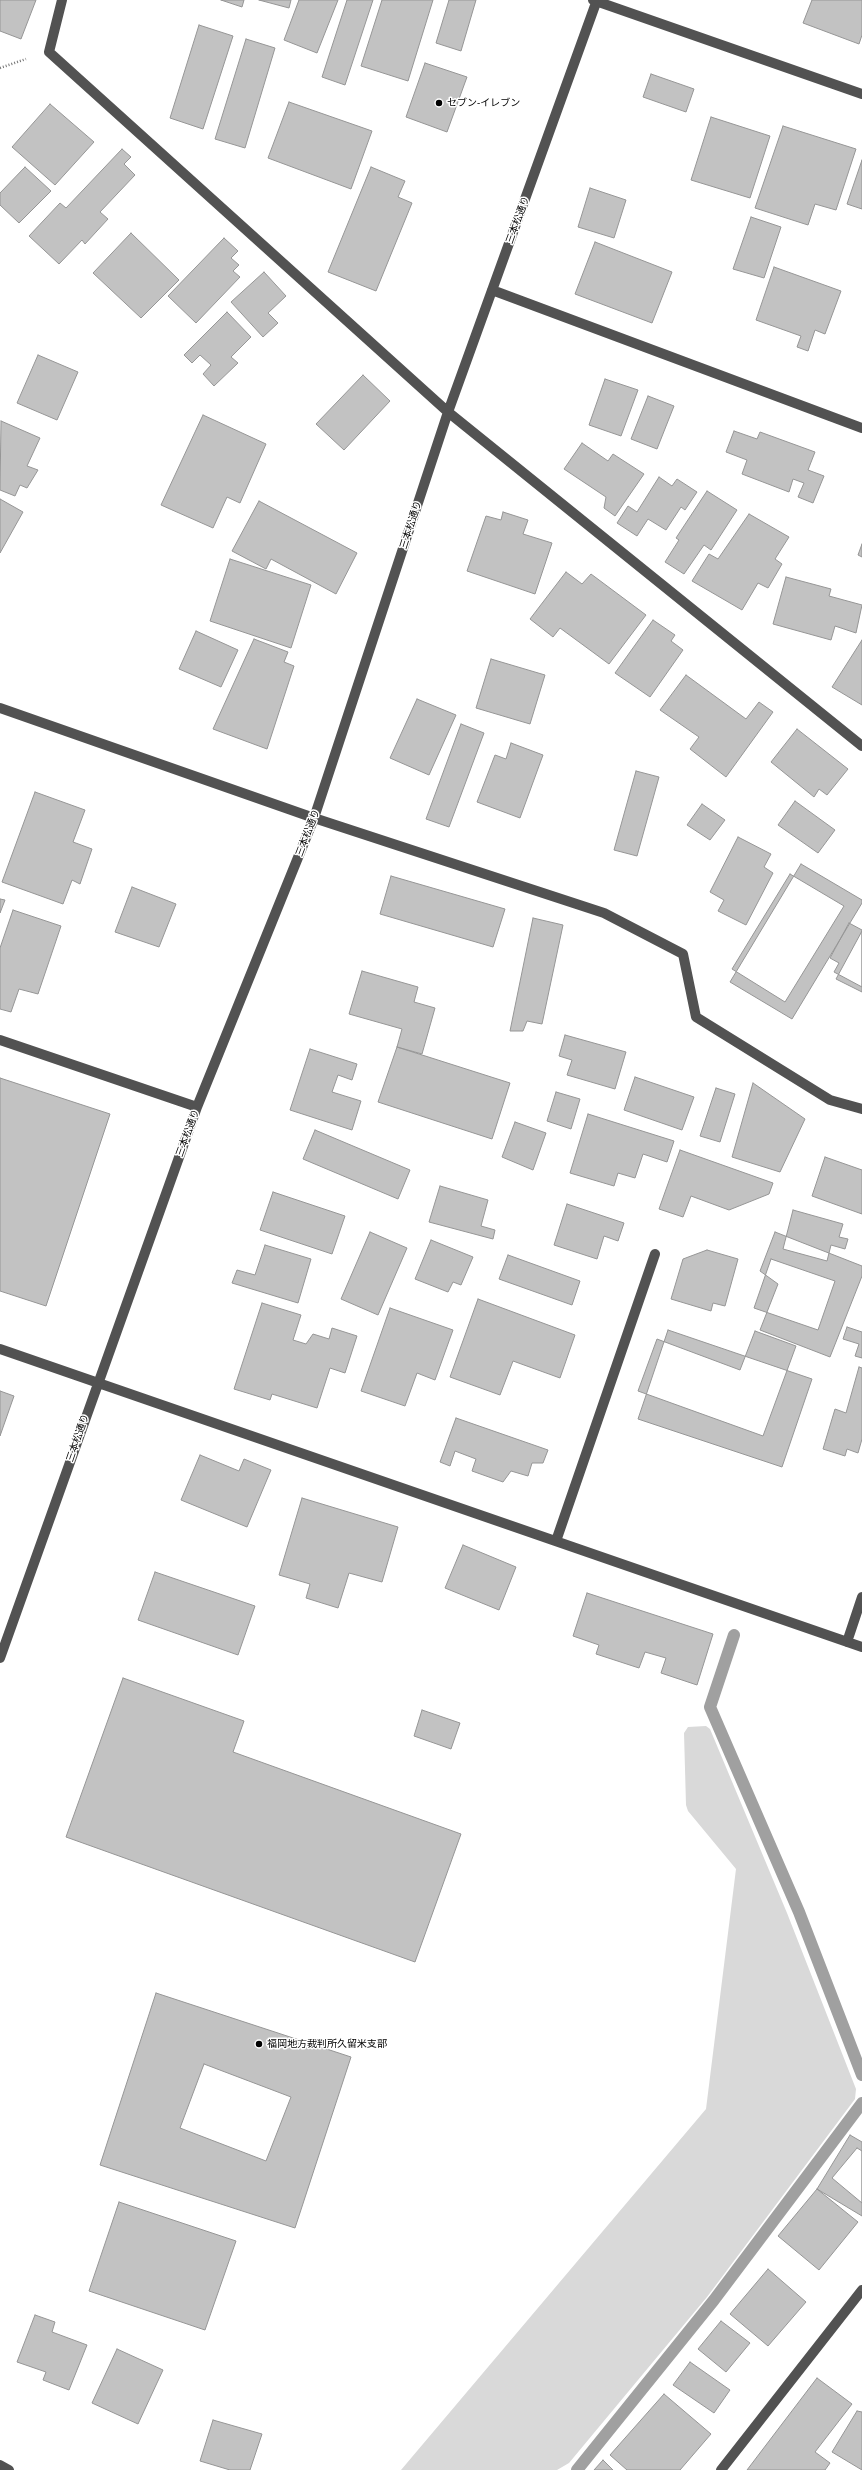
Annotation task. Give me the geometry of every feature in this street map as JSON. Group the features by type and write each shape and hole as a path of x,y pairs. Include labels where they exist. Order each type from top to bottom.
{"street":[{"path":"62,0 49,52 448,412 862,746"},
{"path":"596,0 862,94"},
{"name":"三本松通り","path":"0,1658 197,1107 314,818 448,412 596,0"},
{"path":"492,290 862,428"},
{"path":"0,708 314,818 604,913 683,954 696,1017 830,1100 862,1109"},
{"path":"0,1040 197,1107"},
{"path":"556,1541 655,1254"},
{"path":"0,1349 98,1381 862,1647"},
{"path":"847,1642 862,1597"},
{"path":"721,2470 860,2296"},
{"path":"0,2466 9,2470"}],"shaded area":[{"path":"706,1726 710,1729 787,1913 856,2089 855,2099 707,2297 569,2463 557,2470 401,2470 706,2109 736,1869 688,1811 686,1805 684,1733 688,1727"}],"building":[{"path":"0,0 36,0 21,39 0,31"},
{"path":"221,0 244,0 242,7"},
{"path":"259,0 291,0 289,8"},
{"path":"299,0 338,0 317,53 284,40"},
{"path":"347,0 373,0 345,85 322,77"},
{"path":"382,0 433,0 408,81 361,66"},
{"path":"449,0 476,0 461,51 436,43"},
{"path":"812,0 862,0 862,35 859,44 803,23"},
{"path":"199,25 233,36 203,129 170,118"},
{"path":"246,39 275,48 245,148 215,139"},
{"path":"425,63 467,77 447,132 406,117"},
{"path":"651,74 694,89 686,112 643,97"},
{"path":"289,102 372,131 351,189 268,158"},
{"path":"50,104 94,142 55,185 12,147"},
{"path":"711,117 770,136 750,198 691,180"},
{"path":"783,126 856,149 836,210 815,204 808,225 755,208"},
{"path":"122,149 131,157 124,164 135,175 100,212 108,219 85,244 82,240 59,264 29,236 60,203 66,208"},
{"path":"862,160 862,209 847,204"},
{"path":"25,167 51,191 19,223 0,205 0,193"},
{"path":"371,167 405,181 398,197 412,203 376,291 328,272"},
{"path":"590,188 626,200 614,238 578,227"},
{"path":"751,217 781,227 764,278 733,269"},
{"path":"131,233 179,280 141,318 93,273"},
{"path":"224,238 238,251 231,258 239,265 233,271 240,277 196,323 168,296"},
{"path":"595,242 672,272 652,323 575,294"},
{"path":"774,267 841,291 825,334 815,330 808,351 797,347 801,336 756,320"},
{"path":"264,272 286,296 268,313 278,323 263,337 231,302"},
{"path":"227,312 251,337 231,357 238,363 214,386 203,374 211,365 200,355 192,363 184,355"},
{"path":"38,355 78,372 57,420 17,403"},
{"path":"363,375 390,401 344,450 316,424"},
{"path":"605,379 638,390 621,436 589,425"},
{"path":"648,396 674,406 657,449 631,439"},
{"path":"203,415 266,444 240,503 227,497 213,528 161,505"},
{"path":"1,421 40,438 27,466 38,470 27,488 20,485 15,496 0,490"},
{"path":"734,431 757,439 760,432 815,452 808,470 824,476 813,503 798,497 804,483 793,479 789,492 742,474 747,460 726,452"},
{"path":"582,443 608,461 613,454 644,474 615,516 604,508 606,497 564,469"},
{"path":"659,477 672,486 677,479 697,492 685,510 681,507 666,530 648,519 637,536 617,523 628,506 637,512"},
{"path":"707,491 737,510 711,550 704,545 684,574 665,562 679,540 676,538"},
{"path":"0,499 23,512 0,553"},
{"path":"259,501 357,553 336,594 271,559 266,569 232,551"},
{"path":"503,512 528,520 523,534 552,543 535,594 467,571 486,516 501,520"},
{"path":"749,514 789,537 775,559 782,564 768,588 758,583 742,610 692,581 709,554 718,559"},
{"path":"862,544 862,557 858,555"},
{"path":"230,559 311,585 291,648 210,621"},
{"path":"566,572 582,584 591,574 646,615 609,664 560,628 553,637 530,619"},
{"path":"786,577 831,589 829,596 862,605 856,633 835,626 831,640 773,624"},
{"path":"653,620 675,635 671,641 683,650 650,697 615,673"},
{"path":"196,631 238,650 221,687 179,669"},
{"path":"254,639 288,652 284,662 294,666 267,749 213,729"},
{"path":"862,640 862,705 832,687"},
{"path":"491,659 545,675 530,724 476,708"},
{"path":"686,675 746,719 759,702 773,712 726,777 690,749 699,737 660,710"},
{"path":"417,699 456,715 429,775 390,758"},
{"path":"461,724 484,733 449,827 426,819"},
{"path":"797,729 848,769 827,795 819,789 814,797 771,762"},
{"path":"511,743 543,755 520,818 477,802 495,755 506,759"},
{"path":"636,771 659,777 637,856 614,850"},
{"path":"35,792 85,810 73,842 92,849 80,884 72,880 63,904 2,882"},
{"path":"795,801 835,830 818,853 778,825"},
{"path":"702,804 725,820 710,840 687,825"},
{"path":"738,837 771,854 764,867 773,873 746,925 718,911 724,900 710,892"},
{"path":"801,864 862,900 862,903 792,1019 730,982"},
{"path":"790,874 844,906 785,1002 732,969"},
{"path":"391,876 505,909 493,947 380,914"},
{"path":"132,887 176,904 159,947 115,932"},
{"path":"0,899 5,900 0,913"},
{"path":"13,910 61,926 38,994 19,989 11,1012 0,1009 0,948"},
{"path":"533,918 563,925 542,1024 527,1021 523,1031 510,1031"},
{"path":"849,923 862,930 862,987 834,972 839,963 830,958"},
{"path":"862,931 862,992 836,979"},
{"path":"362,971 418,987 414,1002 435,1008 422,1054 397,1047 402,1029 349,1014"},
{"path":"565,1035 626,1052 615,1089 567,1075 572,1060 559,1056"},
{"path":"397,1047 510,1083 492,1139 378,1102"},
{"path":"310,1049 357,1064 352,1080 338,1075 332,1092 361,1101 352,1130 290,1110"},
{"path":"635,1077 694,1097 682,1130 624,1110"},
{"path":"0,1078 110,1114 46,1306 0,1291"},
{"path":"753,1083 805,1119 780,1172 732,1157"},
{"path":"716,1088 735,1094 720,1142 700,1136"},
{"path":"556,1092 580,1099 571,1129 547,1121"},
{"path":"588,1114 674,1141 667,1162 643,1154 635,1178 618,1173 614,1186 570,1173"},
{"path":"515,1122 546,1133 533,1170 502,1157"},
{"path":"315,1130 410,1170 398,1199 303,1159"},
{"path":"680,1150 773,1183 769,1194 729,1210 691,1196 683,1217 659,1209"},
{"path":"825,1157 862,1170 862,1214 812,1196"},
{"path":"440,1186 488,1200 481,1226 495,1230 493,1239 429,1222"},
{"path":"273,1192 345,1216 332,1254 260,1230"},
{"path":"567,1204 624,1223 618,1241 604,1236 597,1259 554,1245"},
{"path":"793,1210 843,1224 839,1237 848,1239 845,1249 831,1245 827,1261 783,1249"},
{"path":"370,1232 407,1248 378,1315 341,1299"},
{"path":"775,1232 862,1266 862,1276 830,1357 760,1330 778,1284 760,1271"},
{"path":"431,1240 473,1257 461,1285 453,1282 448,1292 415,1279"},
{"path":"265,1245 311,1259 298,1303 232,1283 237,1270 255,1275"},
{"path":"707,1250 738,1259 725,1306 713,1303 711,1311 671,1299 683,1259"},
{"path":"508,1255 580,1281 572,1305 499,1279"},
{"path":"771,1259 835,1281 818,1330 754,1308"},
{"path":"478,1299 575,1335 560,1378 513,1361 500,1395 450,1377"},
{"path":"262,1303 301,1315 293,1340 306,1344 313,1334 329,1339 332,1328 357,1336 345,1373 330,1368 317,1408 272,1394 270,1400 234,1389"},
{"path":"390,1308 453,1330 435,1380 417,1373 405,1406 361,1391"},
{"path":"847,1327 862,1332 862,1358 855,1356 859,1344 843,1339"},
{"path":"668,1330 812,1379 782,1467 638,1419"},
{"path":"755,1331 796,1346 763,1436 638,1391 657,1339 740,1370"},
{"path":"859,1367 862,1368 862,1439 858,1453 847,1449 845,1456 823,1449 835,1409 846,1413"},
{"path":"0,1391 14,1396 0,1436"},
{"path":"456,1418 548,1450 543,1463 532,1463 528,1476 511,1471 503,1482 472,1471 476,1459 455,1451 450,1466 440,1462"},
{"path":"200,1455 239,1471 244,1459 271,1470 247,1527 181,1500"},
{"path":"302,1498 398,1527 382,1582 349,1573 338,1608 306,1598 310,1584 279,1575"},
{"path":"463,1545 516,1567 499,1610 445,1588"},
{"path":"155,1572 255,1606 238,1655 138,1620"},
{"path":"587,1593 713,1634 697,1685 661,1673 666,1658 645,1652 639,1668 596,1654 599,1645 573,1636"},
{"path":"123,1678 244,1721 233,1752 461,1834 415,1962 66,1837"},
{"path":"422,1710 460,1723 451,1749 414,1736"},
{"path":"156,1993 351,2057 295,2228 100,2165","holes":["204,2064 291,2097 266,2161 180,2128"]},
{"path":"850,2135 862,2142 862,2216 817,2189"},
{"path":"857,2148 862,2151 862,2203 832,2178"},
{"path":"817,2189 858,2222 819,2270 778,2236"},
{"path":"119,2202 236,2241 205,2330 89,2291"},
{"path":"768,2269 806,2302 768,2346 730,2314"},
{"path":"35,2315 55,2322 52,2332 87,2345 69,2390 43,2380 46,2372 17,2362"},
{"path":"721,2321 750,2343 726,2372 698,2349"},
{"path":"117,2349 163,2370 138,2424 92,2403"},
{"path":"690,2362 730,2390 714,2413 673,2385"},
{"path":"817,2378 852,2404 815,2452 830,2463 825,2470 747,2470"},
{"path":"664,2394 711,2434 680,2470 627,2470 610,2455"},
{"path":"857,2411 862,2412 862,2470 832,2452"},
{"path":"213,2420 262,2434 250,2470 230,2470 200,2461"},
{"path":"603,2460 613,2470 594,2470"}],"waterway":[{"path":"734,1635 710,1707 799,1912 862,2075"},
{"path":"577,2470 714,2300 862,2103"}],"place":[{"name":"セブン-イレブン","path":"439,103"},
{"name":"福岡地方裁判所久留米支部","path":"259,2044"}]}
